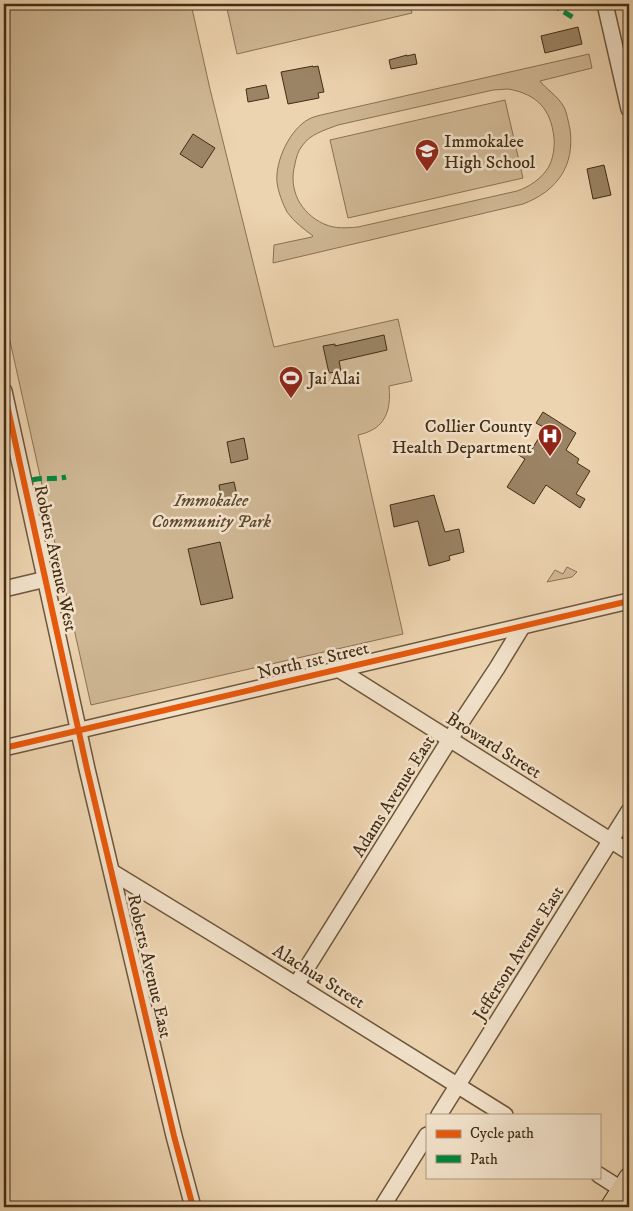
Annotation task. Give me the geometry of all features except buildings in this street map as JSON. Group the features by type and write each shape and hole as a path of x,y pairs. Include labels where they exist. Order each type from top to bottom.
{"main road":[{"path":"610,1207 625,1183"}],"street":[{"path":"605,4 626,83 629,109"},
{"name":"Roberts Avenue West","path":"4,391 6,408 79,731"},
{"path":"4,589 46,580"},
{"name":"North 1st Street","path":"4,748 629,601"},
{"name":"Adams Avenue East","path":"296,985 450,739 498,668 522,626"},
{"name":"Broward Street","path":"338,669 629,852"},
{"name":"Roberts Avenue East","path":"79,731 174,1136 193,1207"},
{"name":"Jefferson Avenue East","path":"440,1114 629,810"},
{"name":"Alachua Street","path":"112,872 348,1016 503,1114"},
{"path":"382,1207 426,1137"},
{"path":"600,1175 625,1183"}],"green space":[{"name":"Immokalee Community Park","path":"4,4 191,4 210,89 274,347 398,319 412,381 389,386 389,406 381,423 376,428 358,435 403,634 91,705 4,314"},
{"path":"226,4 410,4 412,13 237,54"},
{"path":"589,54 592,68 540,81 564,107 570,129 571,142 570,154 561,176 535,199 523,204 273,263 274,245 313,236 287,212 278,190 277,174 281,155 290,138 302,124 309,119","holes":["508,89 518,91 535,99 546,111 550,119 554,138 553,153 548,168 538,179 526,187 517,191 349,228 328,226 308,214 302,207 295,191 293,173 299,150 309,138 318,133 338,125 493,90"]},
{"path":"505,100 523,178 348,218 330,140"},
{"path":"567,567 577,572 572,577 547,582 555,570 563,574"}],"marked path":[{"path":"551,4 574,18"},
{"path":"32,480 66,477"}],"cycle path":[{"path":"4,391 87,769 174,1136 193,1207"},
{"path":"4,748 629,601"}],"place":[{"name":"Immokalee High School","path":"427,172"},
{"name":"Jai Alai","path":"291,399"},
{"name":"Collier County Health Department","path":"550,457"}]}
